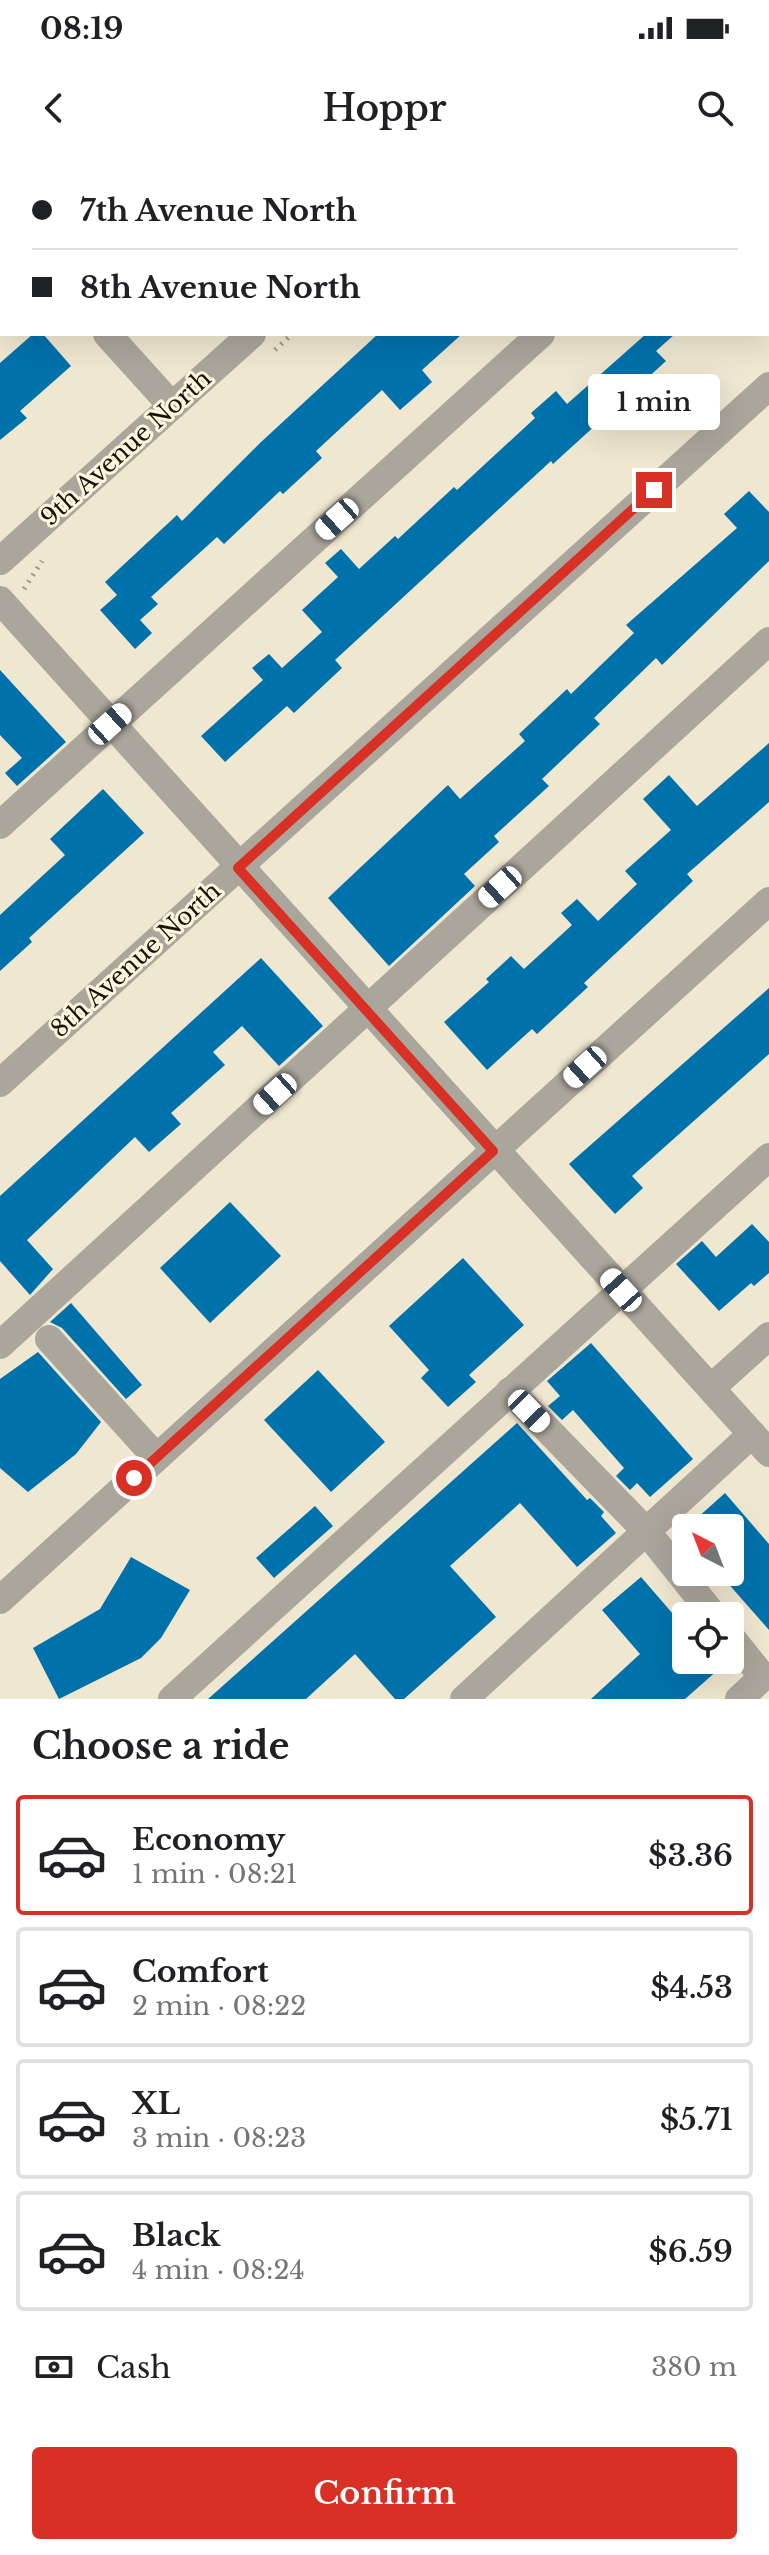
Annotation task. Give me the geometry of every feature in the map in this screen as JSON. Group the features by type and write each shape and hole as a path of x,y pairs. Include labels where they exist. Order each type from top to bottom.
{"street":[{"path":"109,336 172,406"},
{"name":"9th Avenue North","path":"0,561 250,336"},
{"path":"0,825 539,336"},
{"name":"8th Avenue North","path":"0,1083 769,386"},
{"path":"0,600 493,1151 761,1443 647,1532 464,1699"},
{"path":"0,1345 769,641"},
{"path":"0,1600 769,901"},
{"path":"184,1695 510,1391 769,1157"},
{"path":"711,1388 769,1336"},
{"path":"49,1339 156,1457"},
{"path":"510,1391 647,1532 703,1602"},
{"path":"739,1699 763,1677 744,1653"}],"building":[{"path":"31,336 45,336 71,366 20,411 27,418 0,440 0,363"},
{"path":"376,336 460,336 422,370 432,382 400,410 382,390 316,451 322,458 283,494 280,491 224,544 217,537 151,597 158,604 140,620 152,633 135,649 100,610 117,595 105,582 177,515 182,521 260,443"},
{"path":"644,336 673,336 656,351 666,361 553,464 551,461 335,660 342,668 294,713 287,706 225,762 201,736 263,680 252,668 269,654 282,668 322,632 302,610 338,577 325,563 341,549 359,569 395,536 398,539 454,487 457,490 535,418 531,413 556,391 567,404"},
{"path":"749,491 769,512 769,561 662,665 656,658 594,718 600,724 542,779 549,786 494,836 499,842 464,874 475,886 389,966 328,898 448,785 460,799 525,741 519,734 567,689 571,694 634,633 626,625 737,528 724,514"},
{"path":"0,670 66,742 17,786 5,773 22,758 0,735"},
{"path":"769,743 769,802 687,874 693,881 584,983 588,987 537,1034 532,1029 487,1070 444,1022 489,982 486,979 511,956 524,969 572,925 561,913 577,899 598,921 637,884 625,871 671,830 643,799 669,775 697,806"},
{"path":"103,789 144,833 29,938 32,942 0,971 0,915 65,855 50,839"},
{"path":"261,958 323,1026 279,1066 242,1026 213,1052 225,1065 171,1113 181,1124 149,1152 135,1137 27,1240 53,1269 30,1295 0,1261 0,1196"},
{"path":"769,988 769,1054 632,1176 643,1188 615,1214 569,1164"},
{"path":"230,1202 281,1256 210,1323 160,1268"},
{"path":"752,1224 769,1242 769,1273 754,1286 751,1283 719,1311 676,1264 702,1241 716,1257"},
{"path":"463,1258 524,1325 469,1375 476,1382 448,1407 421,1378 429,1370 389,1326"},
{"path":"71,1303 142,1385 126,1399 62,1328 50,1322"},
{"path":"591,1343 693,1459 650,1497 637,1483 630,1490 616,1476 624,1468 573,1410 562,1420 548,1406 560,1396 547,1381"},
{"path":"38,1352 101,1422 76,1454 28,1492 0,1468 0,1379"},
{"path":"318,1370 385,1442 331,1492 264,1420"},
{"path":"517,1423 587,1500 590,1498 604,1512 601,1516 616,1533 577,1567 520,1503 450,1566 496,1617 404,1699 395,1699 355,1654 306,1699 208,1699"},
{"path":"725,1493 743,1514 702,1514"},
{"path":"315,1506 333,1526 274,1578 256,1558"},
{"path":"744,1515 769,1544 769,1630 730,1586 744,1586"},
{"path":"131,1557 190,1590 161,1638 141,1658 59,1699 33,1648 100,1609"},
{"path":"641,1577 672,1613 672,1674 713,1674 685,1699 591,1699 640,1654 602,1610"}],"route":[{"path":"134,1478 493,1151 238,868 654,490"}]}
